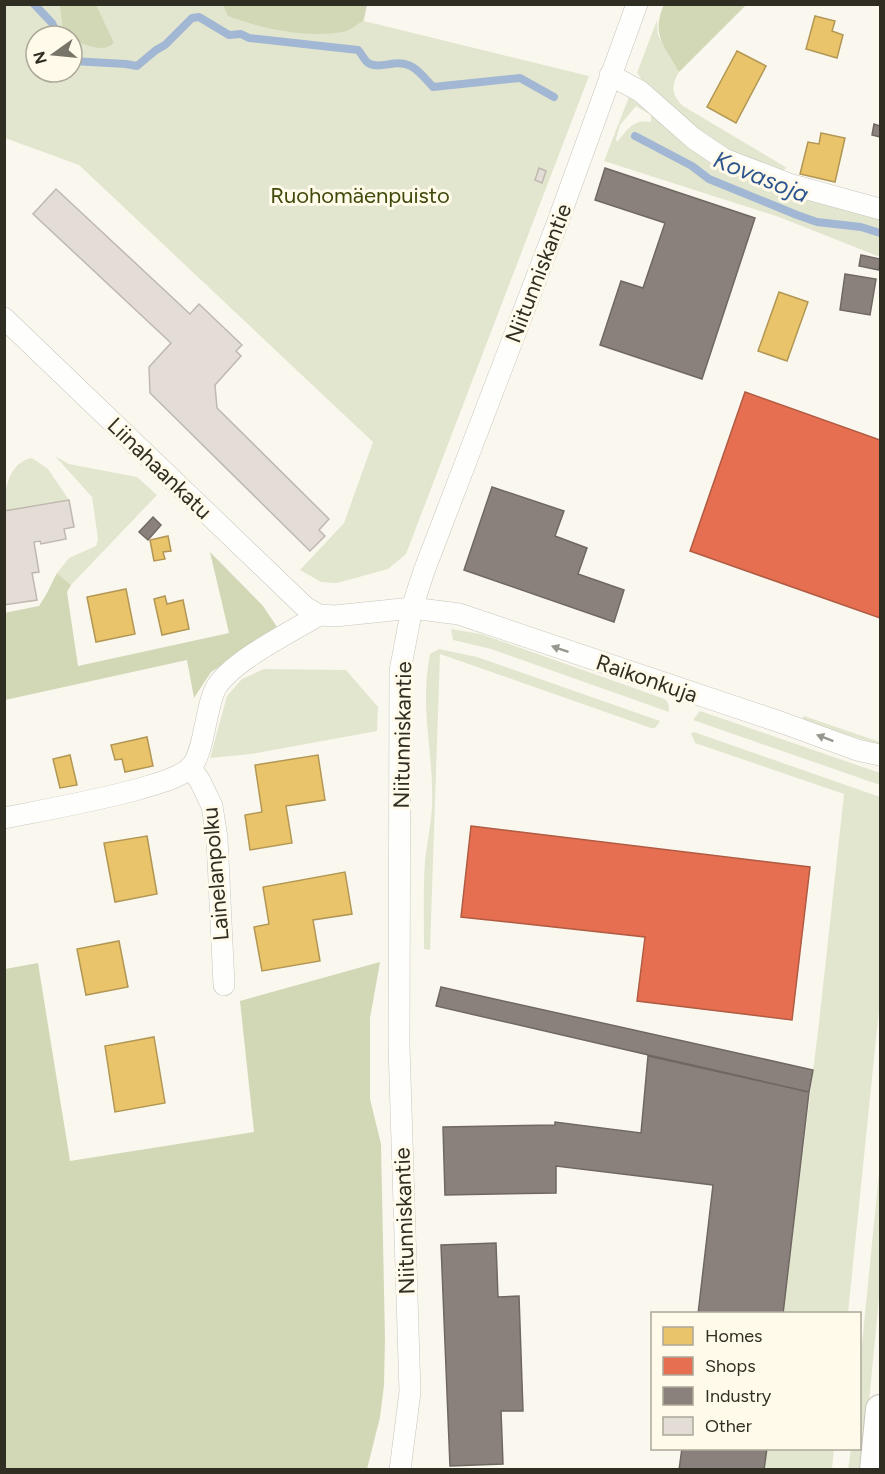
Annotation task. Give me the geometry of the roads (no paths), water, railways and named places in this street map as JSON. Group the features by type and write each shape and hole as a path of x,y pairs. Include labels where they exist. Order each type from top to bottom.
{"main road":[{"path":"874,1470 880,1409"}],"street":[{"name":"Niitunniskantie","path":"400,1470 410,1392 399,1046 400,671 412,608 424,571 557,224 637,4"},
{"path":"610,75 640,91 693,138 724,159 789,184 880,209"},
{"name":"Liinahaankatu","path":"4,318 305,607 319,615"},
{"path":"4,818 112,796 160,783 190,767 197,757 210,703 217,686 246,659 319,615 334,616 412,608"},
{"name":"Raikonkuja","path":"412,608 459,614 783,723 856,750 880,755"},
{"name":"Lainelanpolku","path":"190,767 200,781 212,806 217,838 224,985"}],"waterway":[{"name":"Kovasoja","path":"34,4 52,24"},
{"name":"Kovasoja","path":"84,62 137,66 165,45 192,18 199,17 229,35 241,34 249,38 358,50 366,61 373,65 398,63 410,66 433,87 520,78 554,97"},
{"name":"Kovasoja","path":"635,136 692,166 709,179 797,215 817,222 861,227 880,233"}],"park label":[{"name":"Ruohomäenpuisto","path":"360,195"}]}
